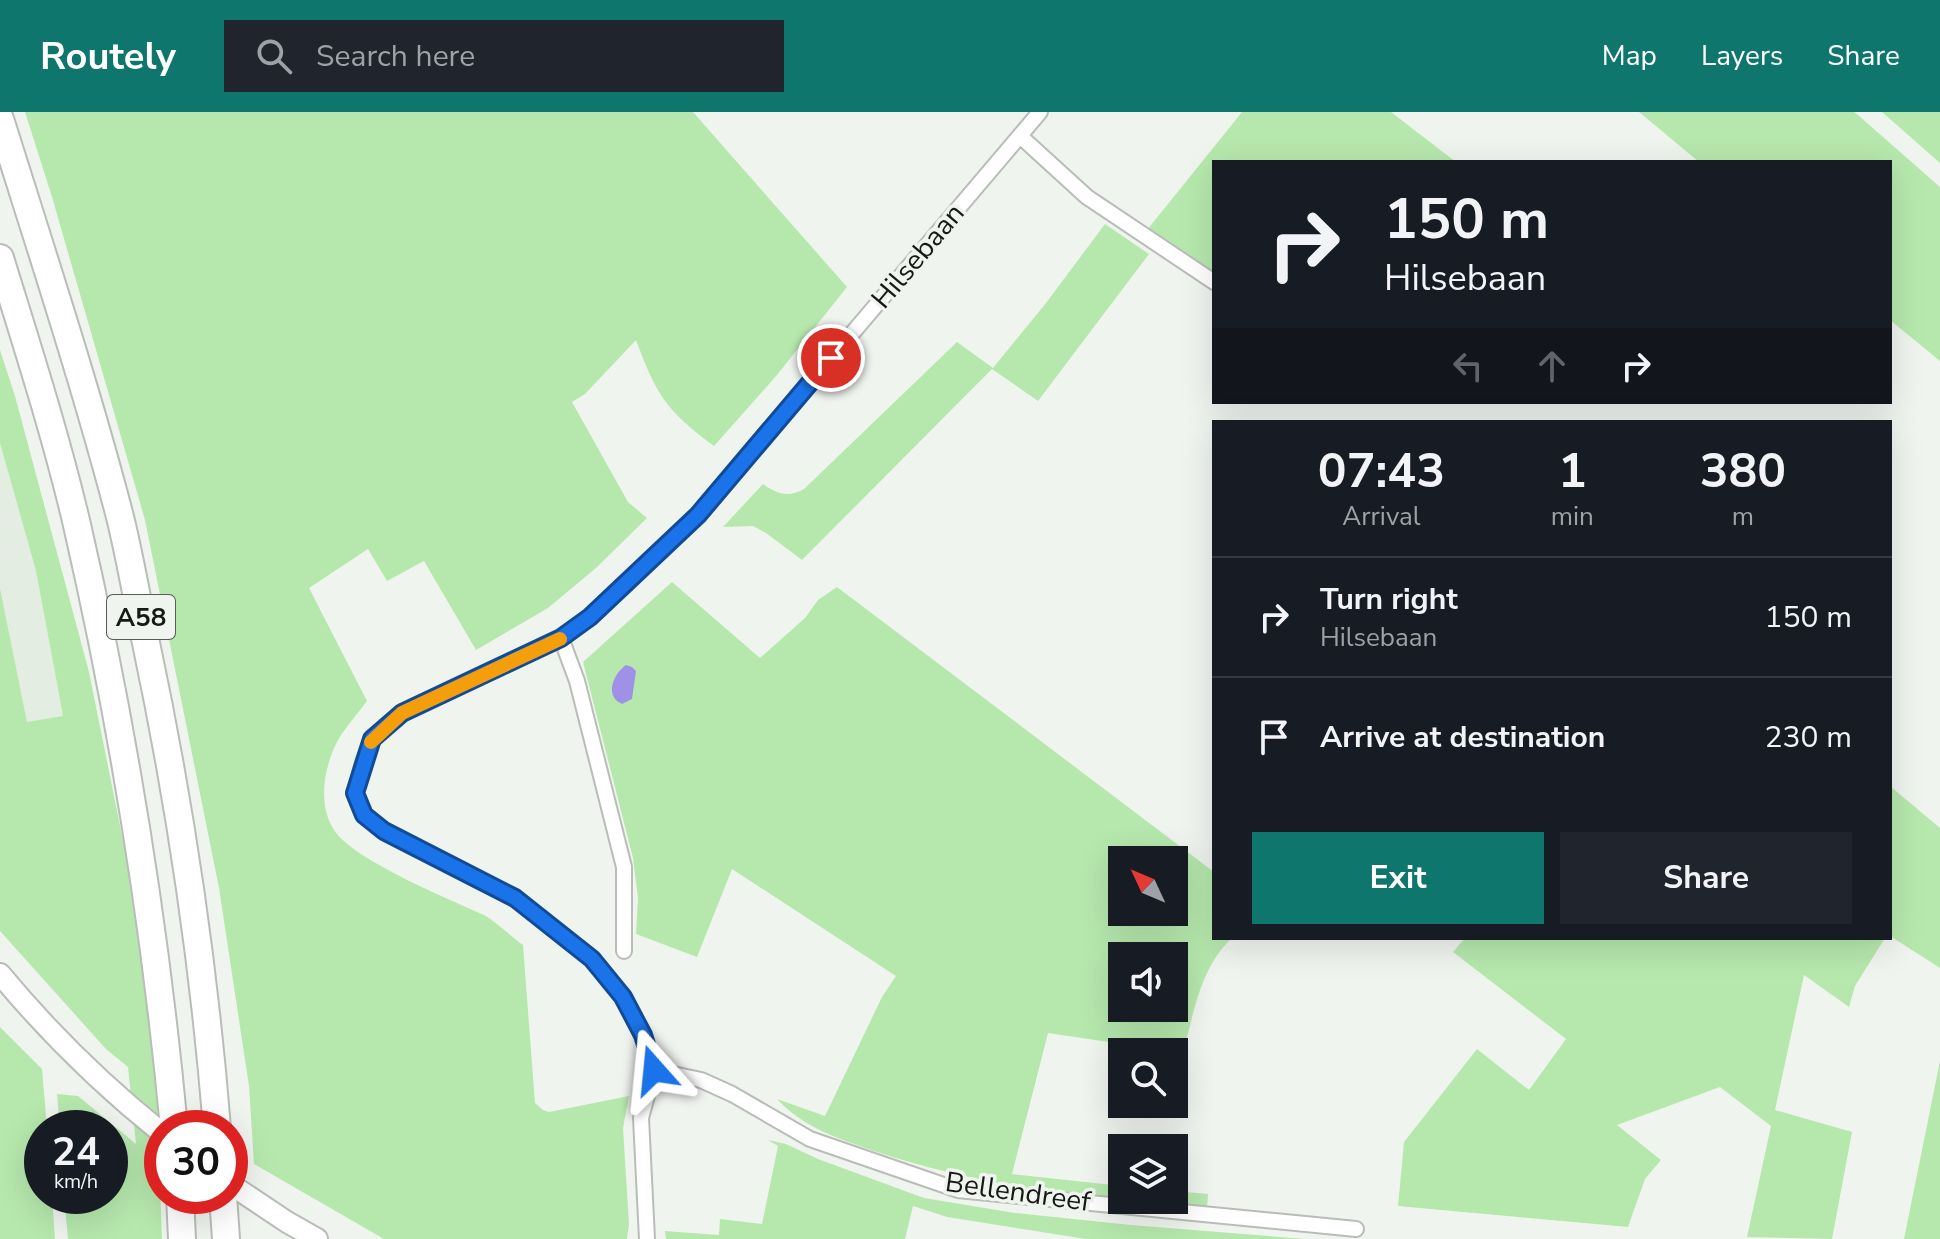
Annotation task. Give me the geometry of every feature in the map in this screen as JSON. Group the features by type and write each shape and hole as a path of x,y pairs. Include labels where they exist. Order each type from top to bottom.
{"highway":[{"name":"A58","path":"0,119 60,310 119,515 166,736 209,1022 216,1110"},
{"name":"A58","path":"0,258 77,523 126,756 165,1030 172,1110"},
{"path":"181,1214 182,1239"},
{"path":"224,1214 226,1239"}],"main road":[{"path":"0,974 34,1016 103,1085 144,1118"},
{"path":"248,1196 317,1239"}],"street":[{"name":"Hilsebaan","path":"654,1070 643,1035 623,997 592,959 515,898 384,831 364,815 355,793 372,739 402,713 561,638 590,617 698,515 1040,112"},
{"path":"1020,136 1087,197 1212,281"},
{"path":"561,638 577,681 624,867 624,951"},
{"path":"647,1239 641,1118 654,1070"},
{"name":"Bellendreef","path":"654,1070 701,1080 732,1094 810,1139 958,1190 1356,1229"}],"shaded area":[{"path":"0,443 36,571 63,717 27,723 0,588"},
{"path":"626,665 636,671 632,699 622,704 613,696 612,685"}],"green space":[{"path":"25,112 693,112 847,287 777,375 714,446 665,400 650,375 636,340 585,394 572,402 628,502 647,518 596,568 548,608 476,650 424,561 387,581 368,549 309,588 367,701 335,745 327,769 324,794 328,819 344,842 361,854 403,878 484,915 523,945 535,1103 549,1112 629,1096 623,1128 629,1224 627,1239 384,1239 254,1164 249,1086 219,888 145,520"},
{"path":"1242,112 1391,112 1453,160 1212,160 1212,273 1147,230"},
{"path":"1639,112 1854,112 1858,115 1940,187 1940,361 1892,322 1892,160 1697,160"},
{"path":"1882,112 1940,112 1940,163"},
{"path":"1105,224 1149,254 1038,401 992,369 802,560 753,526 723,527 763,484 783,494 804,489 957,342 993,368"},
{"path":"0,350 89,672 135,900 155,1043 157,1110 144,1110 144,1214 161,1214 162,1239 68,1239 66,1214 128,1214 128,1137 136,1144 128,1067 106,1049 0,931 0,588 27,722 63,716 36,571 0,443"},
{"path":"672,582 760,658 805,618 818,600 837,587 1180,846 1108,846 1108,926 1188,926 1188,852 1212,870 1212,940 1230,940 1205,977 1187,1038 1108,1038 1108,1042 1048,1033 1012,1174 1108,1184 1108,1198 996,1183 904,1161 822,1131 798,1118 777,1099 825,1116 882,997 896,976 732,869 697,957 636,934 638,898 633,858 583,662"},
{"path":"1892,788 1940,828 1940,968 1892,937"},
{"path":"1463,940 1884,940 1855,986 1849,1007 1804,975 1775,1110 1852,1132 1832,1239 1747,1237 1771,1126 1720,1087 1617,1125 1661,1160 1645,1179 1628,1227 1398,1206 1404,1142 1477,1049 1529,1090 1566,1039 1453,952"},
{"path":"0,1027 42,1069 45,1110 24,1110 24,1214 53,1214 55,1239 0,1239"},
{"path":"1940,1061 1940,1239 1904,1239"},
{"path":"57,1094 78,1096 95,1110 58,1110"},
{"path":"768,1140 786,1144 924,1198 1015,1213 1305,1239 1086,1239 947,1217 913,1206 905,1239 666,1239 665,1231 719,1235 720,1219 762,1224 778,1146"},
{"path":"1188,1192 1208,1194 1207,1208 1188,1206"}],"slow traffic":[{"path":"371,742 402,713 560,639"}],"route":[{"path":"654,1070 643,1035 623,997 592,959 515,898 384,831 364,815 355,793 372,739 402,713 561,638 590,617 698,515 831,358"}]}
